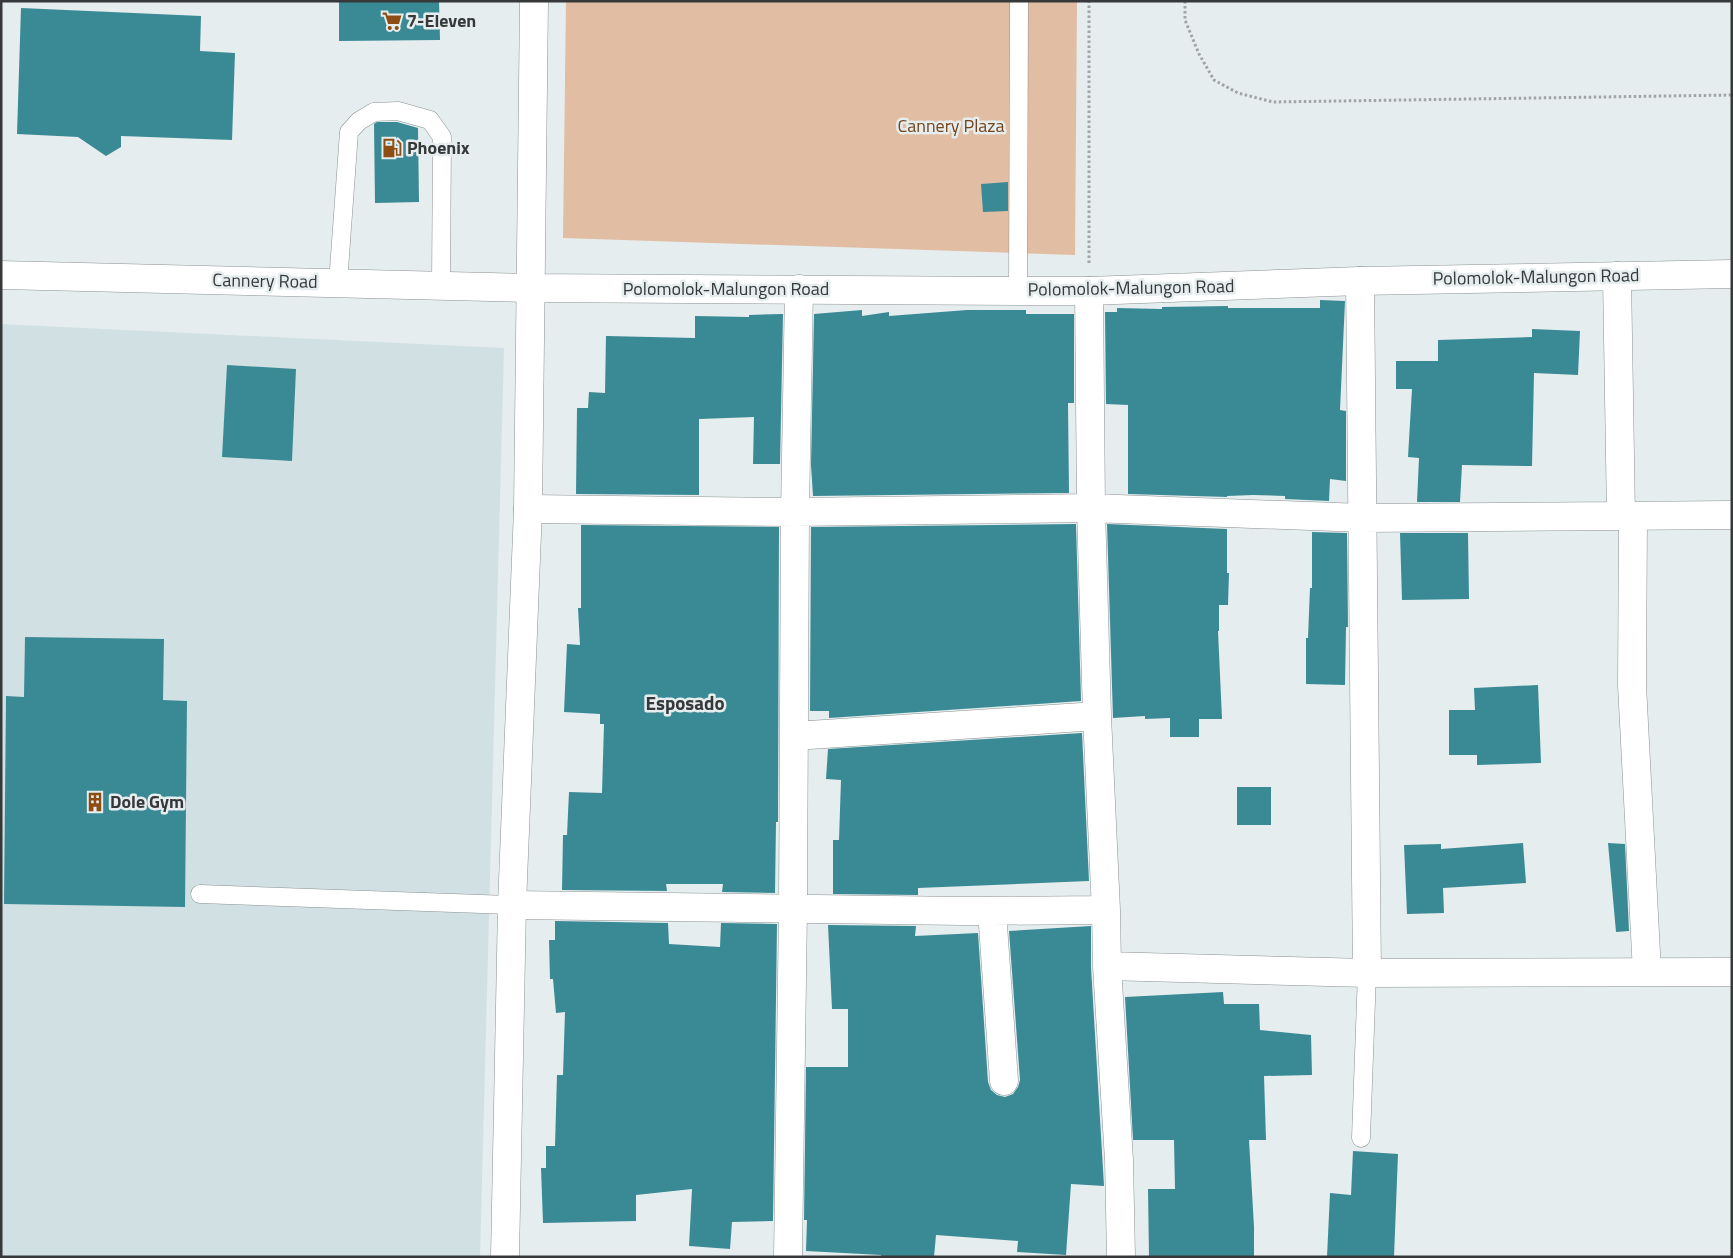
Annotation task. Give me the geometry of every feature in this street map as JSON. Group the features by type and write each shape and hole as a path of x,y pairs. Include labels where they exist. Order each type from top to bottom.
{"street":[{"path":"505,1257 512,905 528,509 534,1"},
{"name":"Polomolok-Malungon Road","path":"530,288 1089,291 1360,281 1732,274"},
{"name":"Cannery Road","path":"1,275 530,288"},
{"path":"1617,276 1632,685 1647,972"},
{"path":"1360,281 1366,973"},
{"path":"788,1257 799,289"},
{"path":"1089,291 1091,508 1097,716 1107,966 1119,1160 1120,1257"},
{"path":"528,509 795,512 1091,508 1363,518 1732,515"},
{"path":"794,736 1097,716"},
{"path":"512,905 992,911 1106,910"},
{"path":"992,911 1004,1081"},
{"path":"1107,966 1366,973 1732,972"}],"lane":[{"path":"1018,291 1019,1"},
{"path":"338,283 349,132 359,120 374,112 398,111 430,120 442,137 441,285"},
{"path":"200,894 512,905"},
{"path":"1361,1138 1366,973"}],"path":[{"path":"1089,1 1089,291"},
{"path":"1185,1 1185,20 1199,54 1214,80 1238,93 1273,102 1732,94"}],"shaded area":[{"path":"1,324 504,348 480,1257 1,1257"}],"green space":[{"name":"Cannery Plaza","path":"566,1 1077,1 1075,255 563,238"}],"building":[{"path":"339,1 439,1 440,40 339,41"},
{"path":"21,8 201,16 200,51 235,53 232,140 121,136 121,147 106,156 78,137 17,134"},
{"path":"377,122 397,122 418,128 419,202 375,203 374,124"},
{"path":"1008,182 1008,211 983,212 981,184"},
{"path":"1320,300 1345,301 1340,410 1346,411 1346,481 1330,479 1329,501 1285,499 1285,496 1253,495 1227,497 1128,494 1128,405 1106,404 1105,312 1117,312 1117,308 1162,309 1162,307 1320,308"},
{"path":"862,310 862,316 889,312 889,316 967,310 1026,310 1026,314 1074,314 1074,403 1068,403 1069,493 813,496 811,465 814,314"},
{"path":"783,314 780,464 753,464 754,417 699,419 699,495 576,494 577,408 588,408 589,392 605,393 606,336 695,338 695,316 749,317 749,315"},
{"path":"1532,329 1580,331 1578,375 1534,373 1532,466 1462,465 1460,502 1417,502 1419,458 1408,457 1412,389 1396,389 1396,361 1438,361 1438,340 1532,337"},
{"path":"227,365 296,369 292,461 222,457"},
{"path":"1076,524 1081,701 829,718 829,711 810,711 811,527"},
{"path":"1107,524 1227,529 1228,605 1219,605 1218,631 1222,719 1199,719 1199,737 1170,737 1170,718 1145,719 1145,716 1113,718"},
{"path":"581,525 779,527 778,822 776,822 775,893 722,892 723,884 666,884 667,891 562,890 563,835 567,835 569,792 602,793 604,724 600,724 600,714 564,712 567,644 580,645 578,608 581,608"},
{"path":"1312,532 1347,533 1348,627 1346,627 1345,685 1306,684 1306,638 1308,638 1310,588 1312,588"},
{"path":"1400,533 1468,533 1469,599 1402,600"},
{"name":"Dole Gym","path":"25,637 164,639 163,700 187,701 185,907 4,904 6,696 24,697"},
{"path":"1538,685 1541,763 1477,765 1477,755 1449,755 1449,710 1475,710 1474,688"},
{"path":"1082,733 1089,881 918,888 918,895 833,894 833,840 839,840 841,780 826,779 828,749"},
{"path":"1237,787 1271,787 1271,825 1237,825"},
{"path":"1523,843 1526,883 1443,888 1444,913 1407,914 1404,845 1441,844 1441,849"},
{"path":"1608,843 1625,844 1629,931 1616,932"},
{"path":"555,921 668,923 669,944 720,947 721,923 777,924 773,1221 732,1222 730,1249 689,1246 692,1189 636,1195 636,1221 543,1223 541,1168 546,1168 546,1146 555,1146 557,1075 563,1075 565,1012 556,1013 553,979 550,979 549,940 555,940"},
{"path":"828,925 916,926 915,936 978,933 988,1082 991,1090 997,1095 1005,1097 1013,1094 1020,1080 1009,931 1091,926 1091,967 1104,1186 1071,1184 1066,1255 1017,1252 1018,1241 936,1235 934,1257 881,1257 881,1255 806,1251 807,1220 804,1220 806,1067 848,1067 848,1009 832,1009"},
{"path":"1223,992 1224,1004 1259,1004 1260,1030 1311,1035 1312,1075 1264,1076 1266,1140 1249,1140 1254,1257 1149,1257 1148,1189 1175,1189 1174,1140 1133,1140 1125,997"},
{"path":"1353,1151 1398,1154 1394,1257 1327,1257 1330,1193 1351,1195"}],"place":[{"name":"7-Eleven","path":"392,21"},
{"name":"Phoenix","path":"392,148"},
{"name":"Dole Gym","path":"95,802"}],"district":[{"name":"Esposado","path":"685,703"}]}
